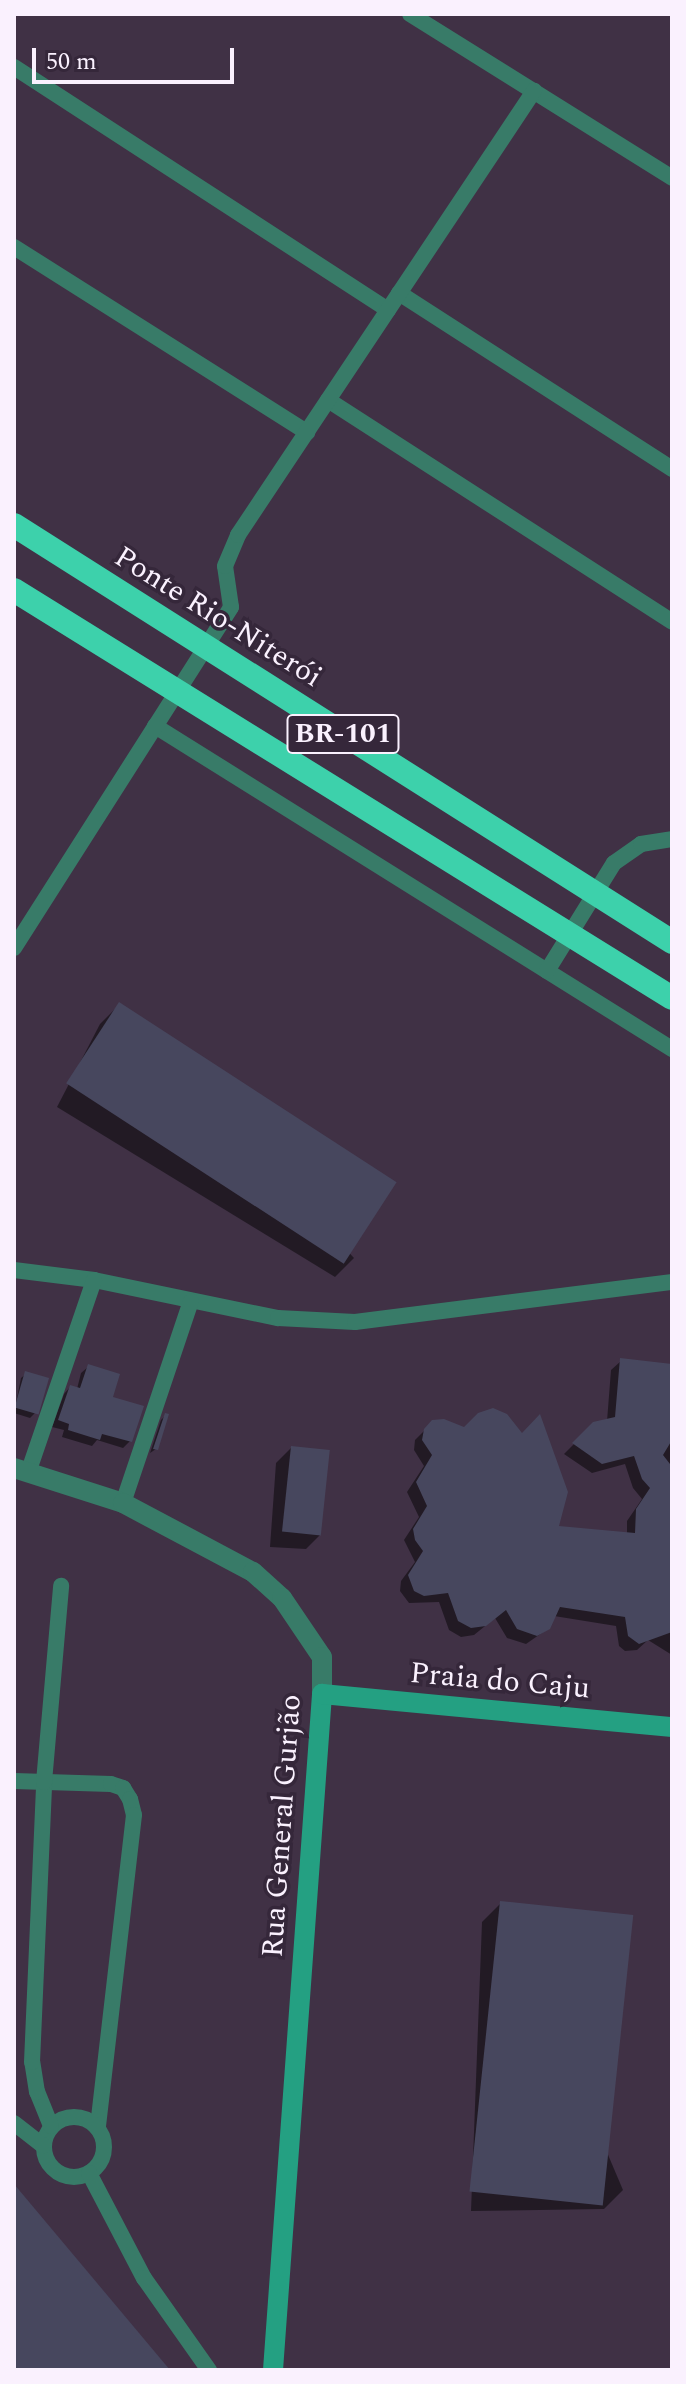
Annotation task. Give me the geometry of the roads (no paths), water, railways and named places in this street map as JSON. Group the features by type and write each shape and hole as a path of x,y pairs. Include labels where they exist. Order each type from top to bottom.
{"highway":[{"name":"Ponte Rio-Niterói","path":"14,525 672,942"},
{"name":"BR-101","path":"14,590 672,998"}],"street":[{"name":"Rua General Gurjão","path":"21,1470 123,1503 253,1572 282,1598 322,1657 322,1694 273,2370"},
{"name":"Praia do Caju","path":"322,1694 672,1727"}],"lane":[{"path":"410,14 672,178"},
{"path":"14,67 388,310"},
{"path":"14,948 231,607 225,566 238,535 534,91"},
{"path":"14,247 307,432"},
{"path":"399,293 672,469"},
{"path":"328,400 672,622"},
{"path":"155,726 672,1049"},
{"path":"547,971 614,863 641,844 672,839"},
{"path":"14,1270 94,1280 278,1318 355,1322 672,1282"},
{"path":"21,1470 94,1280"},
{"path":"123,1503 191,1301"},
{"path":"51,2126 37,2092 32,2062 44,1782 61,1586"},
{"path":"14,1781 111,1784 123,1788 134,1815 98,2127 105,2147 97,2167 89,2173 79,2177 58,2173 45,2157 43,2146 51,2126 69,2116 90,2120 98,2127"},
{"path":"14,2123 43,2146"},
{"path":"89,2173 144,2278 209,2370"}]}
